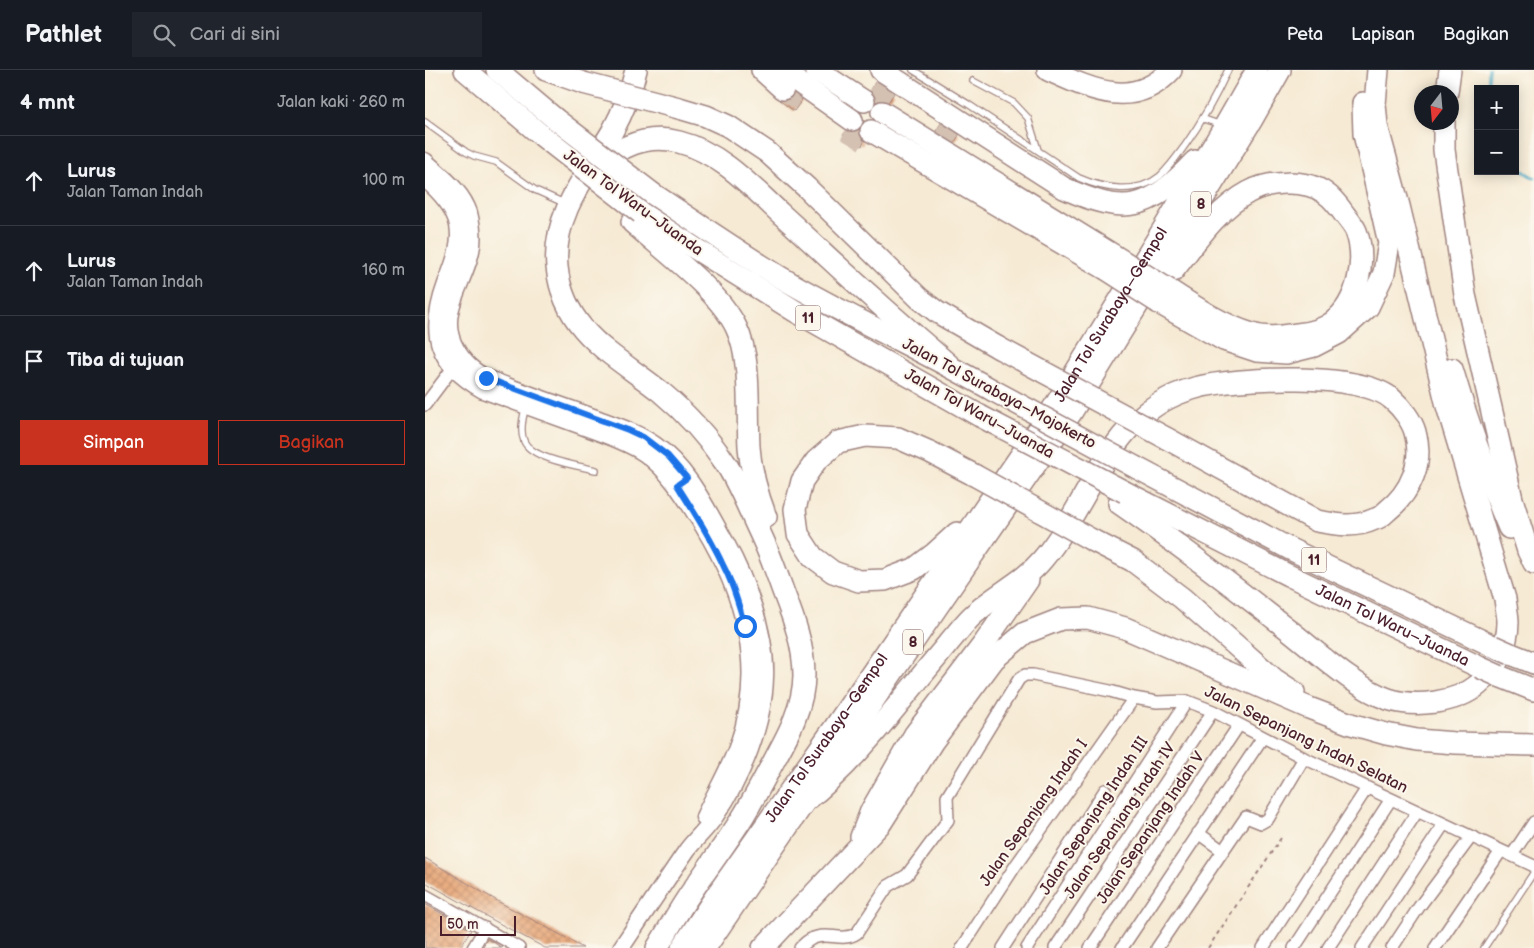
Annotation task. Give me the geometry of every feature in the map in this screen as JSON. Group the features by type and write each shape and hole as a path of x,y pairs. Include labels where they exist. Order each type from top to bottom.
{"highway":[{"name":"Jalan Tol Waru–Juanda","path":"465,70 636,218 696,250 787,306 1122,498 1479,667 1534,690"},
{"name":"Jalan Tol Surabaya–Mojokerto","path":"497,70 554,118 653,194 781,277 868,326 949,366 1290,549 1502,650 1534,663"},
{"path":"546,70 583,83 706,116 728,126 751,140 807,188 919,298 937,312 999,348 1166,438 1317,521 1344,526 1377,519 1399,502 1415,474 1417,457 1415,430 1393,399 1381,391 1363,385 1333,381 1274,380 1230,382 1195,388 1165,400 1145,413 1126,430 1112,448 1077,508 1045,557 985,642 915,734 871,811 855,851"},
{"path":"637,70 620,116 572,198 558,234 556,250 562,296 578,323 606,352 653,386 677,407 703,434 727,466 767,548 794,619 802,648 804,676 800,703 794,722 745,814 657,948"},
{"path":"762,70 782,79 849,125 801,101"},
{"path":"816,70 868,95 836,70"},
{"path":"881,70 1064,188 1091,200 1118,206 1143,203 1159,195 1181,176 1223,130"},
{"path":"1048,70 1087,88 1113,93 1132,93 1150,87 1163,80 1171,70"},
{"name":"Jalan Tol Surabaya–Gempol","path":"682,948 1008,472 1057,404 1223,130 1257,70"},
{"name":"Jalan Tol Surabaya–Gempol","path":"705,948 1071,413 1120,336 1280,70"},
{"path":"937,130 886,106 1030,203 1109,262 1164,296 1224,340 1257,351 1286,353 1313,346 1339,333 1369,307 1384,273 1389,243 1364,134 1363,84 1365,70"},
{"path":"1122,498 1355,682 1387,699 1407,702 1441,702 1468,693 1497,664 1506,640 1508,622 1505,599 1447,406 1399,206 1377,126 1375,104 1378,70"},
{"path":"1448,85 1449,70"},
{"path":"1444,130 1444,150 1465,295 1512,499 1534,563"},
{"path":"868,136 999,207 1109,262"},
{"path":"572,198 609,156 630,144 666,140 677,141 699,149 723,163 740,176 949,366"},
{"path":"955,141 986,163 1030,203"},
{"path":"1120,336 1203,232 1226,208 1249,192 1277,183 1305,184 1325,192 1341,209 1356,231 1360,256 1358,280 1350,303 1333,322 1309,333 1280,337 1254,335 1164,296"},
{"path":"1399,206 1417,232 1461,402 1489,480 1521,556 1534,575"},
{"path":"636,218 723,306 736,326 744,354 749,447 757,496 801,608 814,655 812,698 795,746 749,821 717,867 702,877"},
{"path":"1008,472 964,525 935,554 913,568 885,580 859,582 833,572 813,557 799,534 795,509 802,481 816,461 838,442 865,436 898,438 974,474 1092,540 1133,561 1182,598 1274,679 1307,701 1351,724"},
{"path":"804,802 829,781 869,738 967,621 990,600 1035,569 1045,557"},
{"path":"763,948 881,823 933,742 994,659 1025,633 1061,619 1088,618 1125,628 1267,690 1351,724 1386,734 1417,740 1455,743 1534,745"}],"street":[{"path":"425,161 463,201 471,223 473,238 471,251 453,296 448,320 449,332 454,345 466,364 473,371 486,378 628,430 643,437 668,456 682,482 723,539 738,565 757,621 763,650 765,676 763,698 749,752 734,785 716,816 688,848 621,948"},
{"path":"425,179 446,200 457,223 459,235 458,248 441,296 437,318 438,339 453,369 471,384 483,390 631,446 682,482"},
{"path":"425,404 453,369"},
{"name":"Jalan Sepanjang Indah Selatan","path":"800,948 808,941 820,936 845,938 857,933 889,886 907,875 948,820 947,797 1019,679 1025,676 1043,677 1157,702 1187,702 1213,711 1304,758 1534,866"},
{"name":"Jalan Sepanjang Indah I","path":"962,948 1016,865 1134,698"},
{"name":"Jalan Sepanjang Indah III","path":"1027,948 1187,702"},
{"name":"Jalan Sepanjang Indah IV","path":"1055,948 1213,711"},
{"name":"Jalan Sepanjang Indah V","path":"1090,948 1239,725"},
{"path":"1122,948 1263,737"},
{"path":"1157,948 1247,816 1261,822 1268,819 1304,758"},
{"path":"1263,948 1367,788"},
{"path":"1003,948 1105,790"},
{"path":"1294,948 1391,799"},
{"path":"1328,948 1417,812"},
{"path":"1435,948 1507,853 1534,822"},
{"path":"1362,948 1444,824"},
{"path":"1198,833 1223,851"},
{"path":"1393,948 1419,907 1471,837"},
{"path":"425,895 519,948"},
{"path":"473,948 485,928"}],"lane":[{"path":"913,70 1088,182 1112,188 1133,187 1151,182 1163,174 1204,118 1228,70"},
{"path":"973,81 1014,103 1028,118 1038,150"},
{"path":"1204,118 1223,130"},
{"path":"425,122 466,152 496,162 535,190 572,198"},
{"path":"526,406 522,435 531,451 596,470"},
{"path":"1484,948 1534,872"}],"path":[{"path":"1208,948 1281,838"}],"building":[{"path":"875,82 894,93 889,101 876,101 875,95 871,90"},
{"path":"794,94 802,100 794,111 779,100 787,101"},
{"path":"941,123 959,135 955,142 936,131"},
{"path":"859,130 860,137 864,142 862,146 843,135 846,131"},
{"path":"425,858 499,902 583,948 545,948 425,882"},
{"path":"425,904 471,930 460,948 425,948"},
{"path":"487,939 493,942 502,948 482,948"}],"waterway":[{"path":"1488,85 1489,70"},
{"path":"1519,169 1534,178"}],"tunnel":[{"path":"783,89 801,101"},
{"path":"871,89 889,100"},
{"path":"846,130 865,141"},
{"path":"937,130 956,141"}],"route":[{"path":"486,378 628,430 643,437 668,456 687,478 677,485 725,567 745,626"}]}
